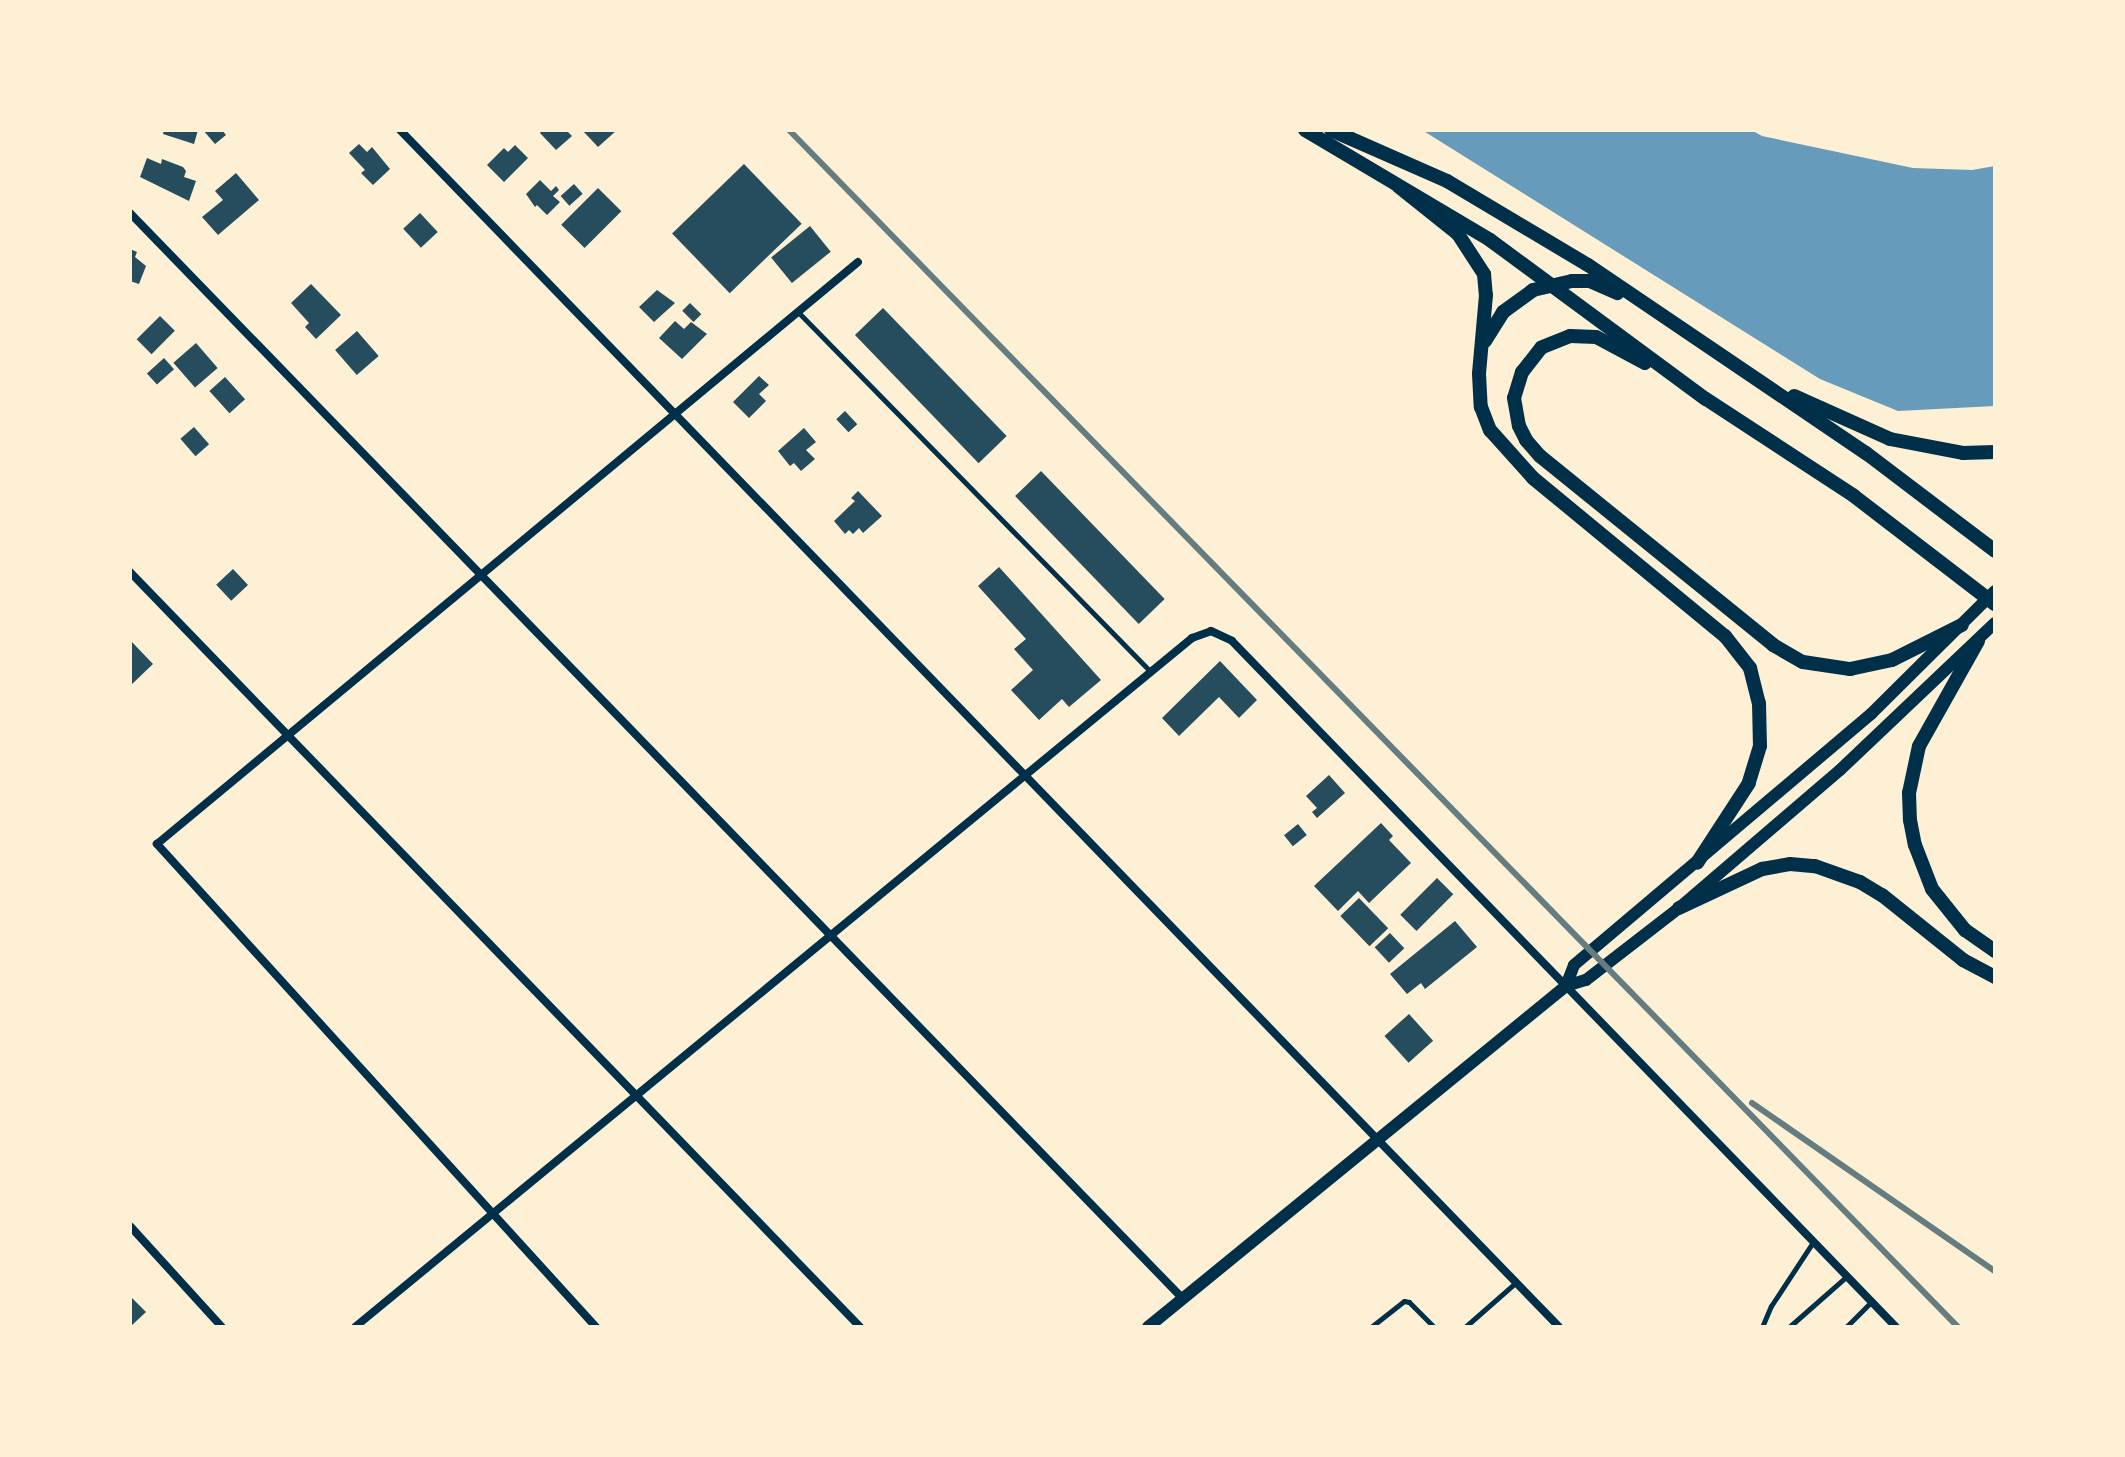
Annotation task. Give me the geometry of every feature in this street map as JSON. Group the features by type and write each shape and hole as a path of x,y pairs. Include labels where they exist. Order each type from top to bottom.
{"main road":[{"path":"1305,130 1490,240 1706,399"},
{"path":"1331,130 1447,181 1576,257 1866,453 1995,551"},
{"path":"1398,186 1458,234 1484,274 1481,407 1490,430 1533,478 1725,636 1750,668 1759,703 1760,746 1749,783 1697,863"},
{"path":"1482,348 1493,325 1510,306 1533,290 1590,281 1644,303"},
{"path":"1962,625 1912,652 1850,669 1817,666 1787,655 1540,456 1519,426 1514,398 1522,372 1541,348 1554,340 1586,336 1608,342 1706,399 1854,496 1995,604"},
{"path":"1759,380 1890,439 1963,453 1995,452"},
{"path":"1566,986 1574,965 1871,714 1995,591"},
{"path":"1148,1327 1566,986 1586,980 1679,908 1829,781 1995,623"},
{"path":"1978,641 1919,746 1909,793 1910,820 1915,845 1932,889 1965,930 1995,951"},
{"path":"1679,908 1762,869 1790,864 1815,866 1860,882 1882,895 1963,960 1995,977"}],"street":[{"path":"400,130 1028,775 1559,1327"},
{"path":"130,213 482,572 1183,1299"},
{"path":"596,1327 157,844 286,733 858,262"},
{"path":"130,572 860,1327"},
{"path":"355,1327 495,1216 1199,633 1218,632 1232,641 1896,1327"},
{"path":"130,1226 222,1327"}],"lane":[{"path":"798,312 1151,672"},
{"path":"1762,1327 1771,1306 1813,1242"},
{"path":"1789,1327 1847,1276"},
{"path":"1465,1327 1516,1282"},
{"path":"1371,1327 1404,1301 1409,1302 1434,1327"},
{"path":"1846,1327 1871,1301"}],"water":[{"path":"1422,130 1751,130 1762,136 1913,168 1972,170 1995,166 1995,406 1898,411 1820,379"}],"building":[{"path":"164,130 198,130 194,144 163,134"},
{"path":"203,130 222,130 226,135 215,144"},
{"path":"542,130 566,130 572,136 556,150 540,133"},
{"path":"582,130 617,130 598,147"},
{"path":"359,144 367,152 372,147 390,169 373,185 361,173 365,170 349,153"},
{"path":"515,145 528,158 504,182 487,165 504,148 508,152"},
{"path":"147,158 161,164 162,159 183,167 186,171 184,177 196,181 189,201 140,177"},
{"path":"744,164 802,224 730,293 672,233"},
{"path":"236,173 259,200 218,235 202,217 223,200 215,191"},
{"path":"540,180 551,191 556,186 559,190 553,196 560,202 547,215 537,205 535,207 526,194"},
{"path":"574,184 583,194 569,206 561,196"},
{"path":"598,188 621,211 585,248 561,225"},
{"path":"420,213 438,232 421,248 403,229"},
{"path":"810,226 831,252 792,283 771,257"},
{"path":"130,249 137,252 135,257 146,266 139,284 130,281"},
{"path":"311,284 341,315 316,339 305,327 309,323 291,303"},
{"path":"657,290 675,303 654,322 639,307"},
{"path":"690,303 701,314 694,322 682,311"},
{"path":"883,308 1007,436 979,463 855,335"},
{"path":"160,316 175,331 152,354 137,339"},
{"path":"675,321 684,329 691,322 707,334 682,359 659,338"},
{"path":"357,331 379,356 357,375 335,350"},
{"path":"196,343 218,368 195,388 173,363"},
{"path":"164,358 174,369 157,385 147,373"},
{"path":"759,376 769,385 759,394 766,401 749,418 733,402"},
{"path":"225,377 245,399 229,413 209,391"},
{"path":"845,411 857,424 848,432 836,419"},
{"path":"194,427 209,444 196,456 180,439"},
{"path":"804,428 816,442 806,450 815,459 801,471 794,463 790,466 778,451"},
{"path":"1041,471 1165,599 1139,624 1015,496"},
{"path":"858,491 882,516 863,533 859,528 853,534 849,530 845,534 834,521 855,501 851,498"},
{"path":"999,567 1101,680 1069,707 1062,699 1039,720 1011,690 1033,670 1014,649 1026,639 978,586"},
{"path":"233,569 248,585 231,601 216,585"},
{"path":"130,640 153,664 130,686"},
{"path":"1220,661 1257,700 1239,718 1219,697 1179,736 1162,718"},
{"path":"1329,775 1345,793 1317,818 1312,812 1317,808 1306,796"},
{"path":"1381,823 1393,836 1389,840 1411,863 1369,903 1358,891 1338,911 1314,886"},
{"path":"1298,824 1307,835 1293,846 1284,835"},
{"path":"1437,878 1453,894 1416,931 1400,915"},
{"path":"1359,898 1388,928 1369,946 1340,916"},
{"path":"1455,921 1477,947 1425,989 1421,983 1407,994 1390,974"},
{"path":"1390,933 1404,948 1389,963 1375,947"},
{"path":"1409,1014 1433,1041 1409,1063 1384,1036"},
{"path":"130,1296 146,1312 130,1327"}],"railway":[{"path":"789,130 1958,1327"},
{"path":"1752,1103 1995,1271"}]}
